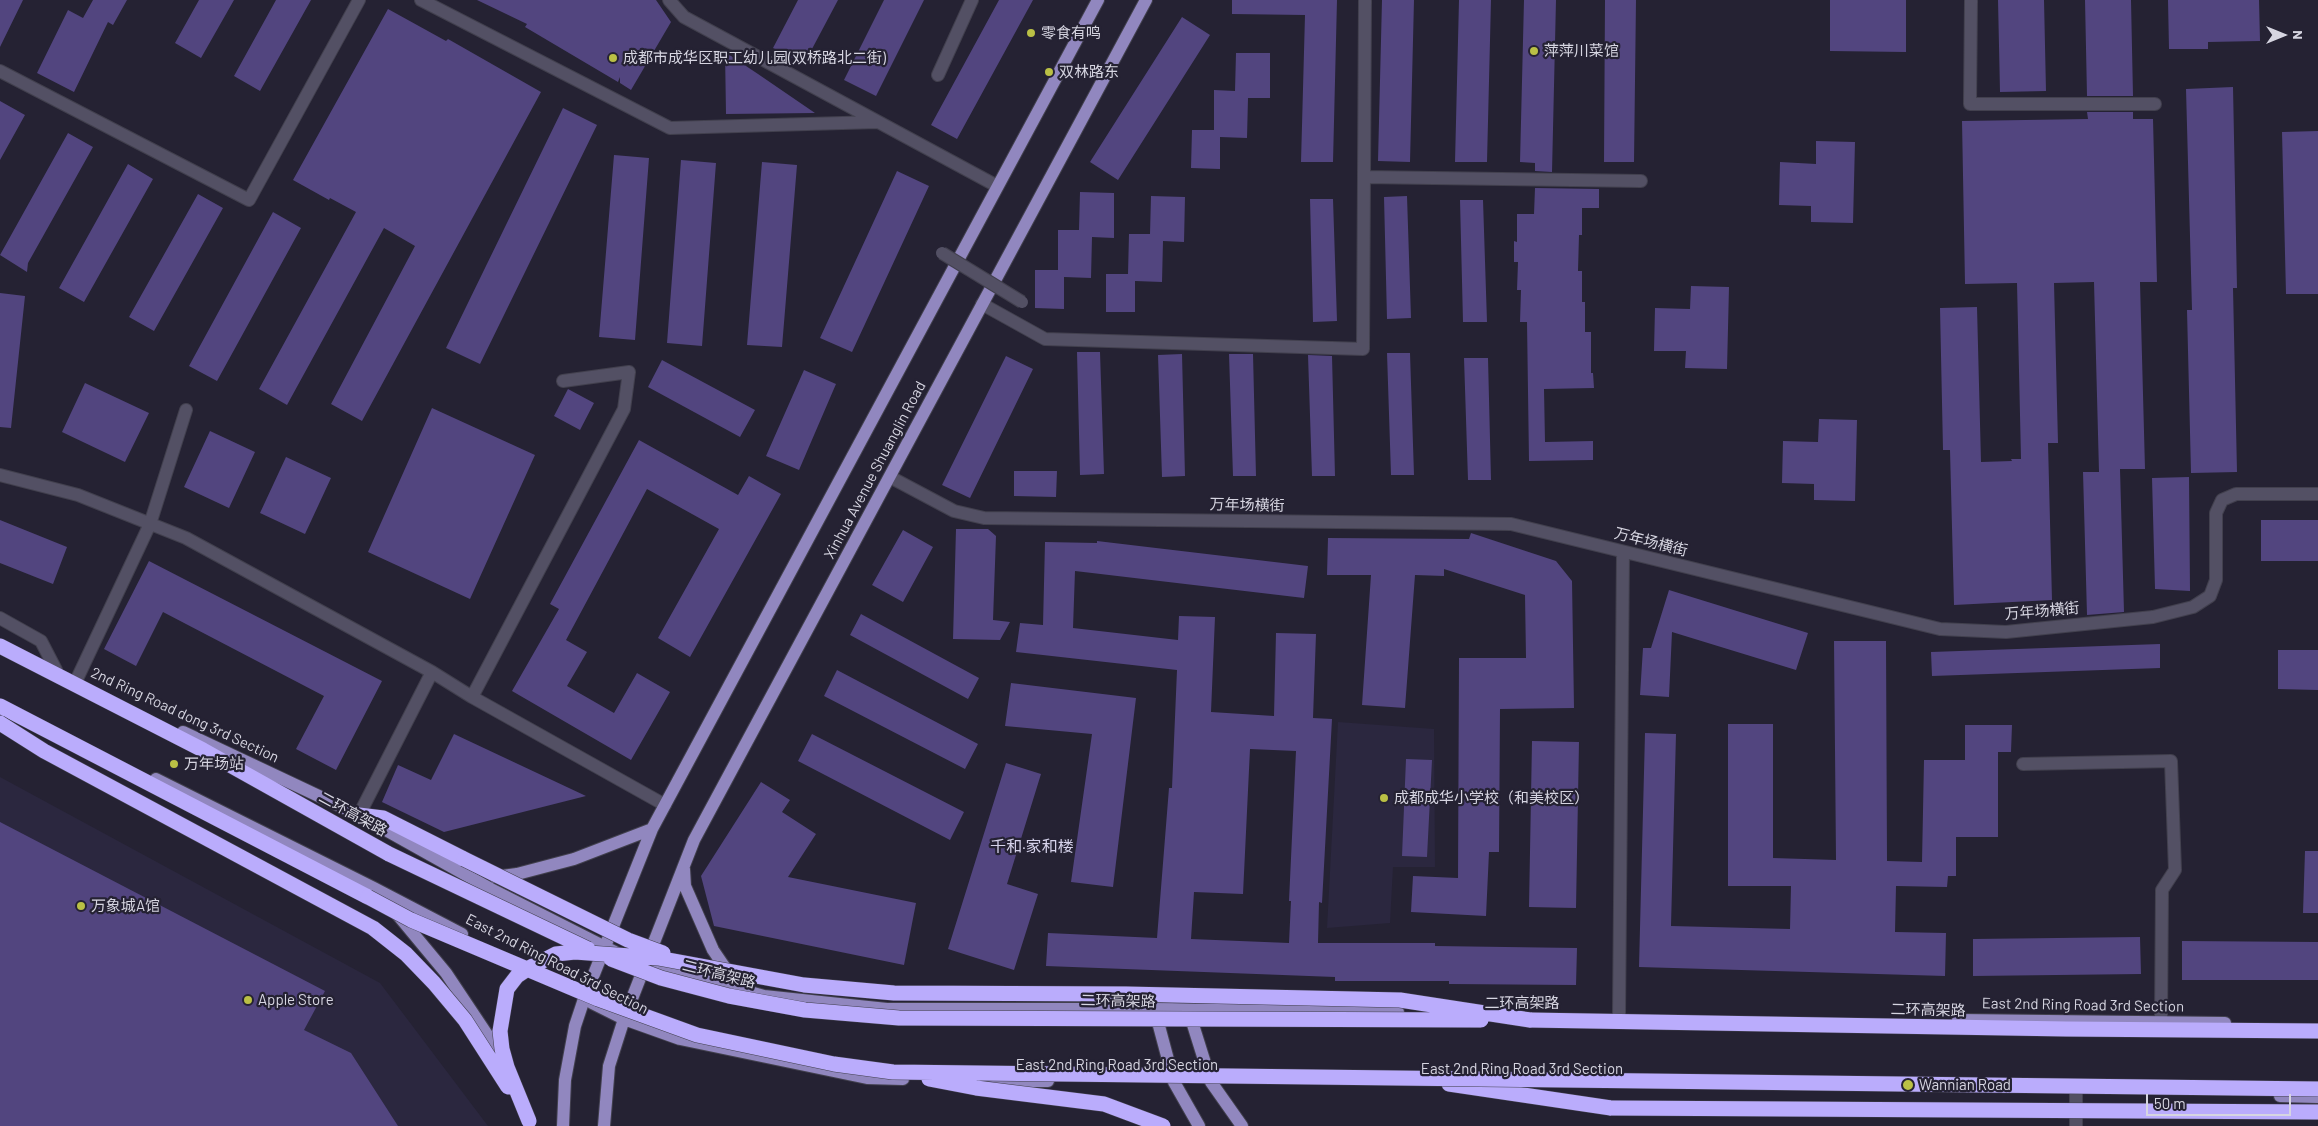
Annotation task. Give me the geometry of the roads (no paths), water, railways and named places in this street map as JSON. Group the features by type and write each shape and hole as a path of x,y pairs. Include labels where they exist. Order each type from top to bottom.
{"highway":[{"name":"二环高架路","path":"0,646 203,750 389,854 570,942 661,978 729,996 805,1010 899,1018 1530,1020 2056,1029 2318,1031"},
{"path":"0,705 412,920 598,999 697,1035 834,1064 893,1072 976,1088 1054,1096 1104,1104 1163,1126"},
{"path":"0,722 44,751 372,928 406,954 465,1020 530,1124"},
{"path":"359,815 383,818 628,940 693,964"},
{"path":"530,1124 507,1068 502,1049 500,1031 507,989 517,976 556,954 575,952 624,954 693,964 804,985 894,993 1400,1000 1530,1020"},
{"path":"893,1072 2318,1089"},
{"path":"1449,1084 1611,1108 2318,1112"}],"main road":[{"name":"Xinhua Avenue Shuanglin Road","path":"563,1126 565,1080 575,1026 652,828 1098,0"},
{"name":"Xinhua Avenue Shuanglin Road","path":"604,1126 609,1066 645,962 694,840 1146,0"},
{"name":"2nd Ring Road dong 3rd Section","path":"0,640 76,681 359,815"},
{"name":"East 2nd Ring Road 3rd Section","path":"0,700 374,888 443,925 518,960 584,999 624,1019 680,1039 867,1078 2076,1089 2318,1097"},
{"name":"East 2nd Ring Road 3rd Section","path":"359,815 604,949 764,996 887,1009 1154,1008 1619,1016 2318,1024"},
{"path":"474,879 517,874 574,859 652,828"},
{"path":"684,865 685,886 713,950 731,976 764,996"},
{"path":"374,888 446,973 474,1011 506,1063 530,1124"},
{"path":"1154,1008 1174,1082 1199,1126"},
{"path":"1188,1009 1212,1082 1242,1126"}],"street":[{"path":"0,71 249,200 358,0"},
{"path":"421,0 670,128 877,122"},
{"path":"669,0 684,17 998,186"},
{"path":"938,75 972,0"},
{"path":"982,304 1045,339 1363,349 1365,0"},
{"path":"1971,0 1970,104 2155,104"},
{"path":"1364,177 1641,181"},
{"path":"942,253 1022,302"},
{"path":"472,697 624,409 629,372 563,381"},
{"path":"76,681 150,524 186,410"},
{"path":"0,475 78,495 186,538 432,672 472,697 665,805"},
{"name":"万年场横街","path":"890,477 954,511 984,518 1511,524 1940,629 2006,632 2153,617 2193,607 2210,596 2216,580 2216,513 2222,500 2236,494 2318,494"},
{"path":"1619,1016 1623,552"},
{"path":"0,618 41,641 56,670"},
{"path":"359,815 432,672"},
{"path":"0,705 19,710"},
{"path":"2023,764 2171,761 2175,870 2162,890 2161,1022"},
{"path":"2076,1089 2076,1126"}],"place":[{"name":"零食有鸣","path":"1031,33"},
{"name":"萍萍川菜馆","path":"1534,51"},
{"name":"成都市成华区职工幼儿园(双桥路北二街)","path":"613,58"},
{"name":"双林路东","path":"1049,72"},
{"name":"万年场站","path":"174,764"},
{"name":"成都成华小学校（和美校区）","path":"1384,798"},
{"name":"万象城A馆","path":"81,906"},
{"name":"Apple Store","path":"248,1000"},
{"name":"Wannian Road","path":"1908,1085"}],"district":[{"name":"千和·家和楼","path":"1032,847"}]}
